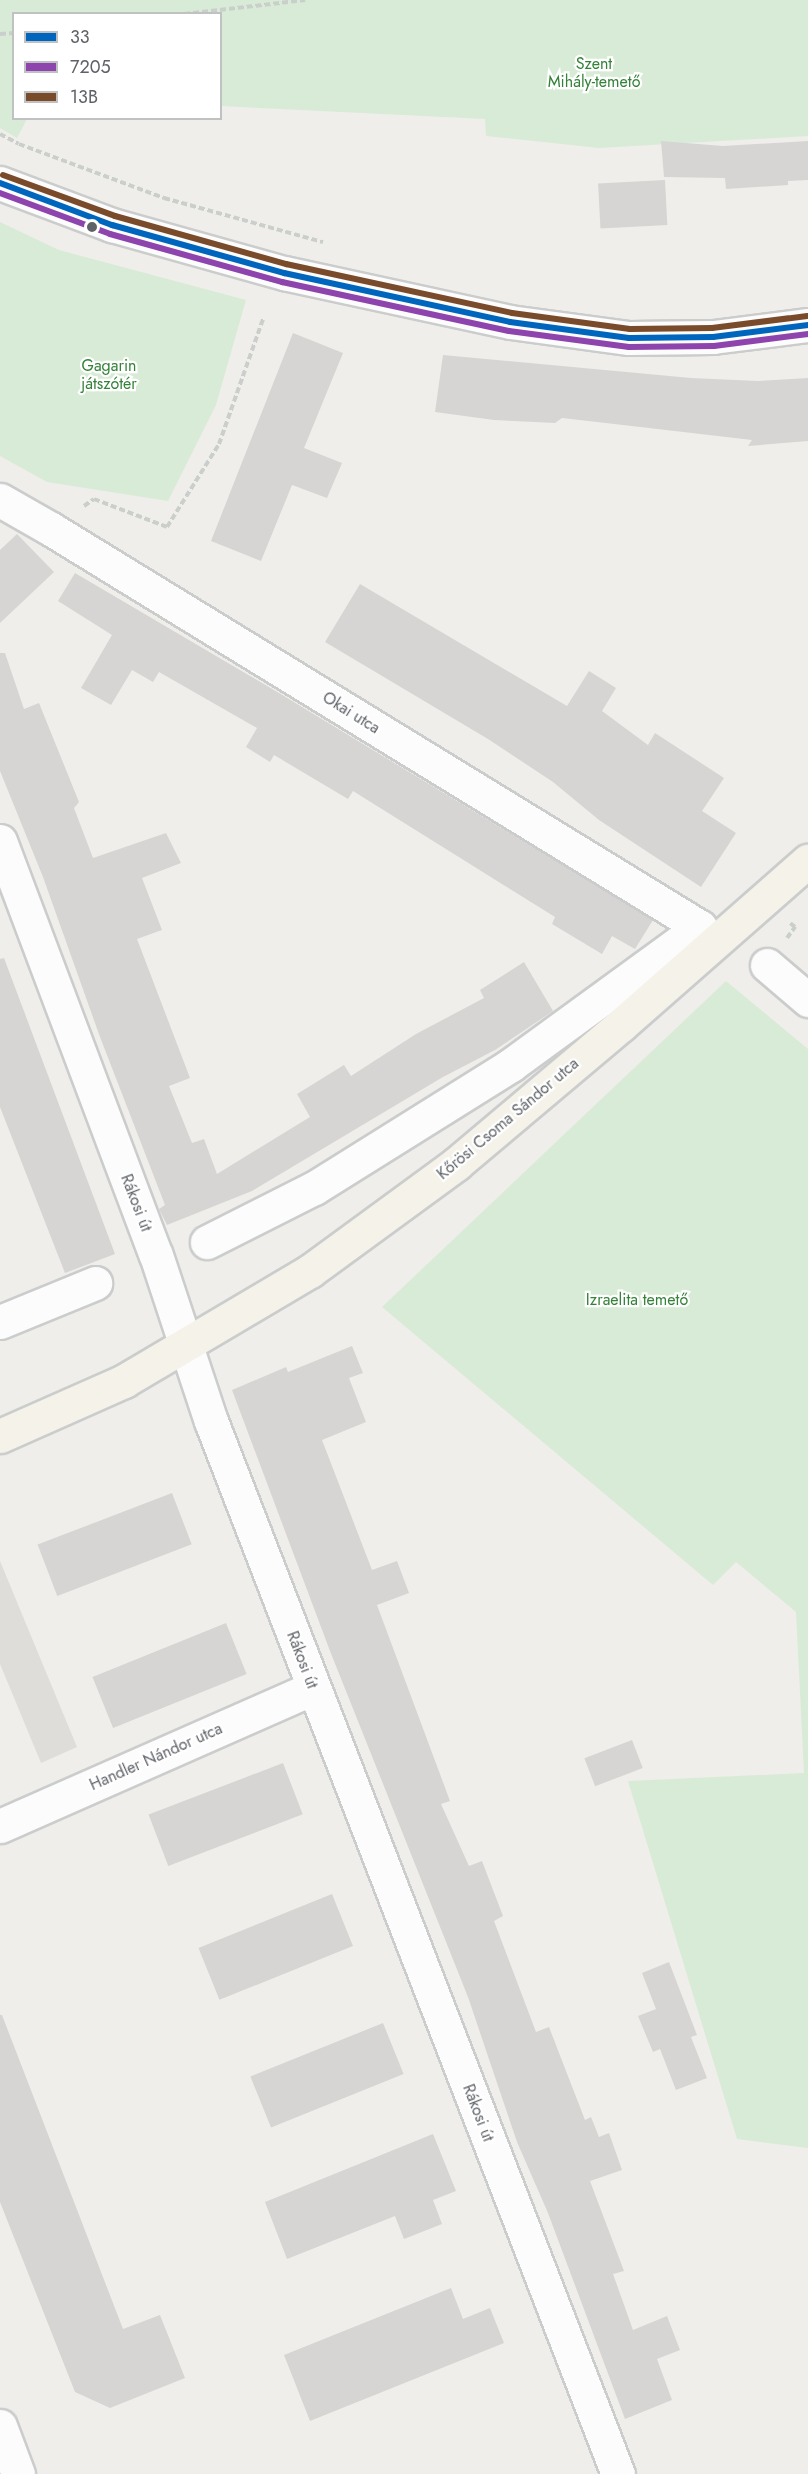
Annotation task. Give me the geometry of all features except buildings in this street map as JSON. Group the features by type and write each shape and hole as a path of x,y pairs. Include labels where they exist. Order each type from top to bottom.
{"main road":[{"name":"Kőrösi Csoma Sándor utca","path":"0,1436 124,1381 310,1271 456,1164 621,1025 808,861"}],"street":[{"path":"0,183 112,225 284,273 510,321 629,338 713,337 808,325"},
{"name":"Okai utca","path":"0,500 51,529 700,927 511,1065 314,1188 207,1242"},
{"name":"Rákosi út","path":"0,841 156,1255 211,1420 618,2474"},
{"path":"767,964 808,1000"},
{"path":"0,1322 95,1283"},
{"name":"Handler Nándor utca","path":"0,1826 313,1688"},
{"path":"0,2426 18,2474"}],"path":[{"path":"201,12 305,0"},
{"path":"0,134 50,157 164,198 334,245"},
{"path":"51,529 94,499 167,527 219,444 263,318"}],"shaded area":[{"path":"0,1561 77,1747 41,1763 0,1664"}],"green space":[{"name":"Szent Mihály-temető","path":"0,0 808,0 808,136 599,148 486,136 485,119 222,106 222,12 12,12 12,120 26,120 17,138 0,128"},
{"name":"Gagarin játszótér","path":"0,222 59,250 246,300 216,405 168,501 47,482 0,456"},
{"name":"Izraelita temető","path":"726,981 808,1049 808,2148 737,2139 628,1781 804,1773 796,1612 736,1562 713,1585 382,1307"}],"transit line":[{"name":"13B","path":"3,175 115,216 286,264 512,313 630,329 712,328 807,316"},
{"name":"33","path":"0,183 112,225 284,273 510,322 629,338 713,337 808,325"},
{"name":"7205","path":"0,193 110,234 282,282 509,331 629,347 714,346 808,334"}]}
